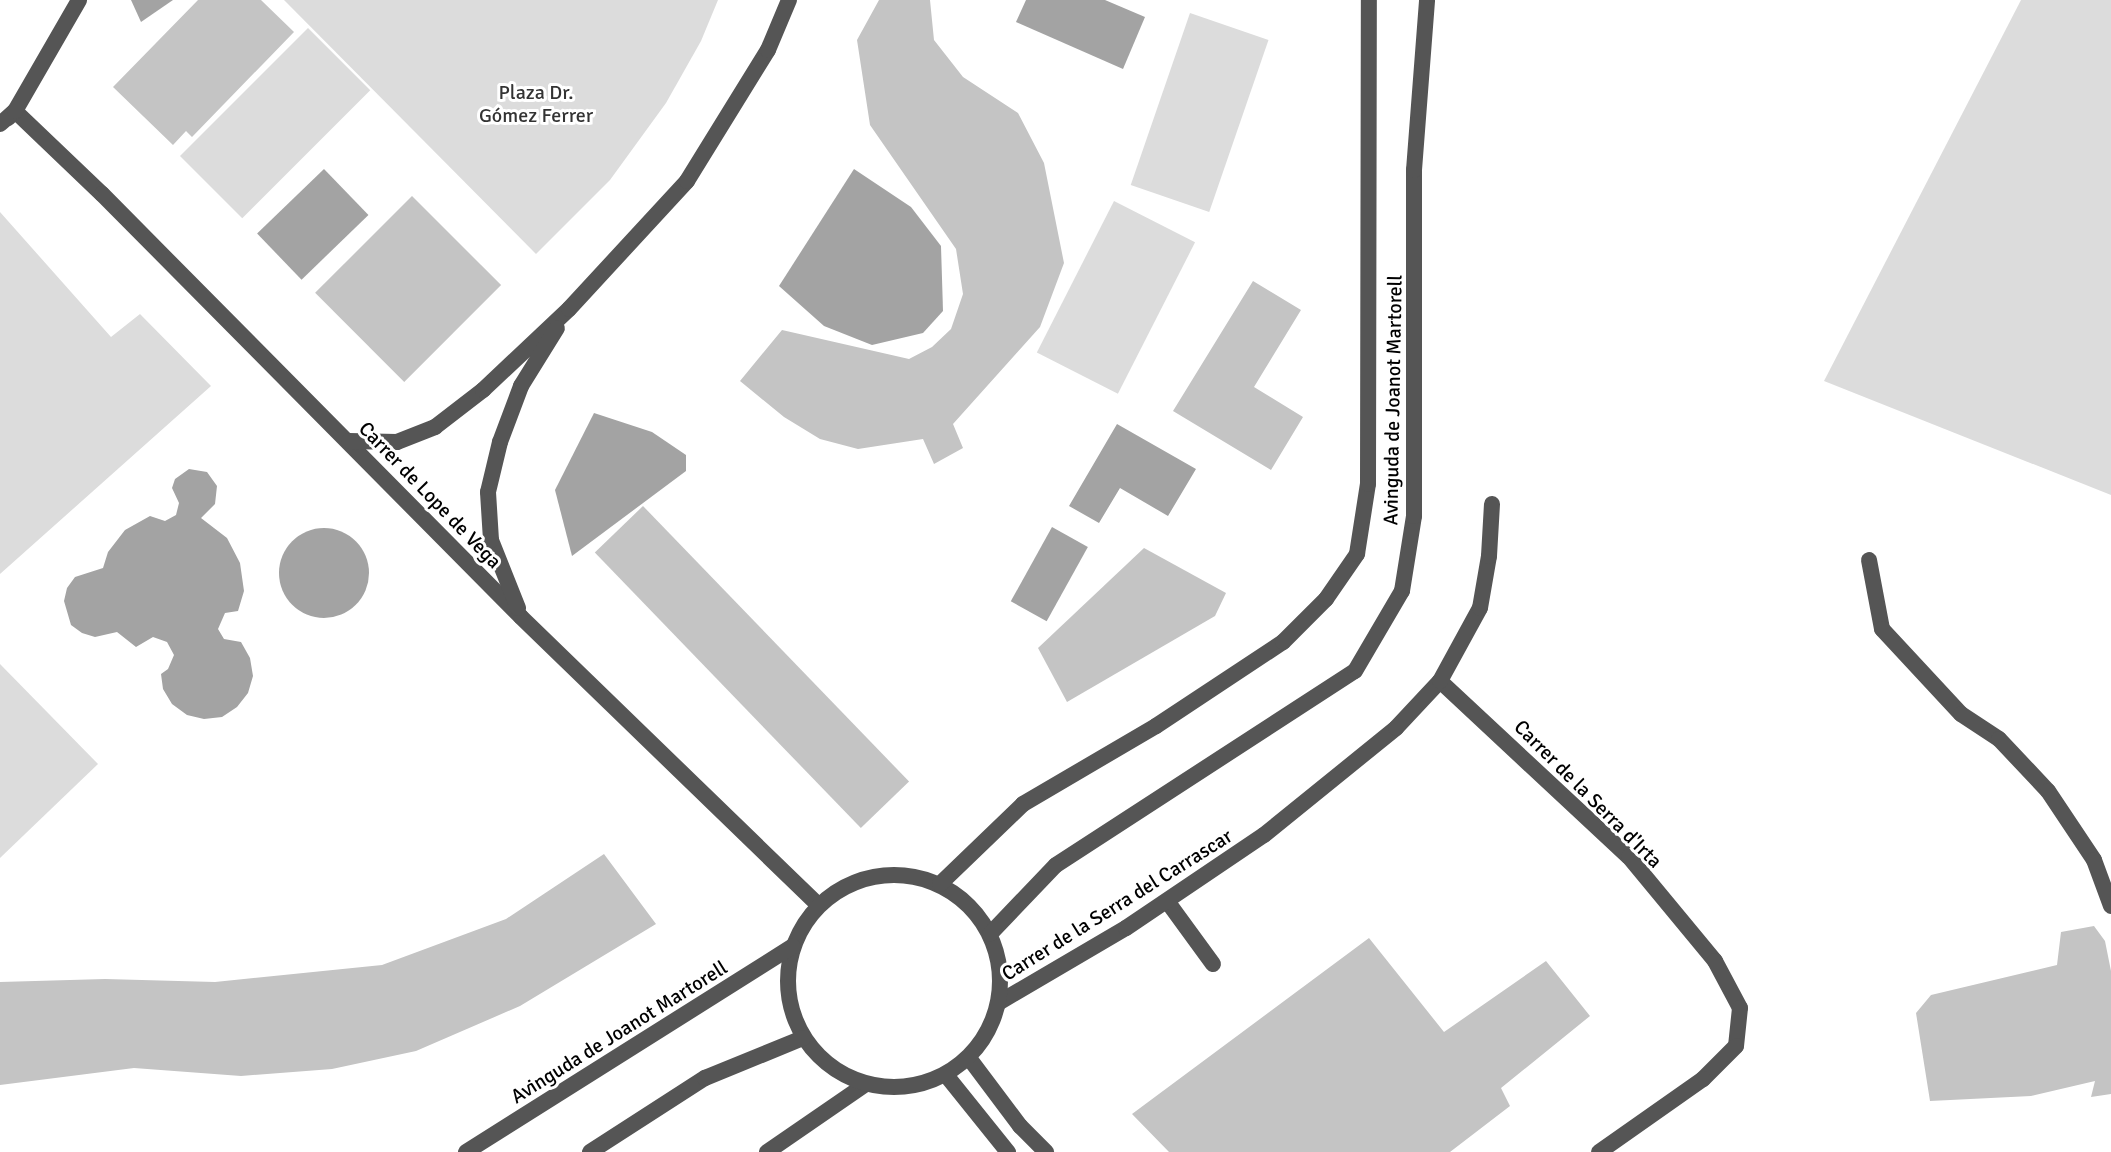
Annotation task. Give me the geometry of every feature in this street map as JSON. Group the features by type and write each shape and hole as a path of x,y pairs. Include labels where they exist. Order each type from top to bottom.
{"street":[{"path":"0,127 15,111 79,0"},
{"path":"349,441 397,442 435,427 483,390 569,309 687,181 768,50 789,0"},
{"name":"Avinguda de Joanot Martorell","path":"940,884 1023,804 1156,726 1283,642 1326,599 1357,554 1368,484 1369,0"},
{"name":"Avinguda de Joanot Martorell","path":"990,934 1056,865 1355,671 1402,591 1414,516 1414,170 1427,0"},
{"name":"Carrer de Lope de Vega","path":"15,111 102,194 521,617 818,905"},
{"path":"521,617 491,540 488,492 500,442 521,386 569,309"},
{"name":"Carrer de la Serra del Carrascar","path":"998,1003 1167,901 1264,835 1396,728 1440,681 1480,608 1489,556 1492,504"},
{"path":"1869,560 1882,629 1961,714 1999,739 2048,791 2094,860 2111,906"},
{"name":"Carrer de la Serra d'Irta","path":"1440,681 1629,857 1715,961 1740,1008 1736,1046 1703,1079 1599,1152"},
{"path":"875,875 908,875 940,884 969,904 990,934 1000,968 998,1003 987,1033 969,1058 946,1075 919,1085 892,1088 866,1084 830,1067 803,1038 788,993 793,946 818,905 845,886 875,875"},
{"path":"1167,901 1213,964"},
{"name":"Avinguda de Joanot Martorell","path":"466,1152 793,946"},
{"path":"590,1152 705,1078 803,1038"},
{"path":"969,1058 1020,1126 1046,1152"},
{"path":"946,1075 1008,1152"},
{"path":"767,1152 866,1084"}],"green space":[{"name":"Plaza Dr. Gómez Ferrer","path":"284,0 718,0 701,41 666,103 610,180 536,254"},
{"path":"2021,0 2111,0 2111,495 1824,381"},
{"path":"1190,13 1268,40 1209,212 1131,185"},
{"path":"308,28 370,90 242,218 180,156"},
{"path":"1114,201 1195,242 1118,394 1037,352"},
{"path":"0,212 111,337 140,314 211,386 0,574"},
{"path":"0,664 98,764 0,858"}],"shaded area":[{"path":"131,0 173,0 141,22"},
{"path":"1026,0 1105,0 1145,17 1123,69 1016,22"},
{"path":"324,169 368,215 302,280 257,234"},
{"path":"854,169 911,207 941,246 943,311 923,333 872,345 824,326 779,286"},
{"path":"594,413 652,432 686,455 686,471 572,556 555,490"},
{"path":"1117,424 1196,469 1168,516 1120,488 1099,523 1069,506"},
{"path":"189,469 207,472 217,486 215,504 201,518 227,538 240,563 244,591 238,611 225,613 218,629 224,639 241,642 250,658 253,676 248,693 237,707 222,717 204,719 187,715 172,704 163,689 161,674 168,669 174,655 167,642 153,637 136,647 117,632 95,637 82,633 71,625 64,601 67,588 75,577 103,568 108,552 125,530 150,516 165,521 176,515 179,503 172,488 175,479"},
{"path":"1052,527 1088,547 1047,621 1011,601"},
{"path":"324,528 341,531 356,541 366,556 369,573 366,590 356,605 341,615 324,618 307,615 292,605 282,590 279,573 282,556 292,541 307,531"}],"building":[{"path":"198,0 261,0 294,32 192,137 186,131 173,145 113,87"},
{"path":"879,0 930,0 934,40 963,77 1018,113 1044,163 1064,263 1040,327 953,424 963,448 934,464 923,439 858,449 820,439 784,417 740,381 782,330 909,359 932,347 951,329 963,294 956,249 870,125 857,40"},
{"path":"412,196 501,285 404,382 315,293"},
{"path":"1253,281 1301,310 1254,387 1303,417 1271,470 1173,411"},
{"path":"643,506 909,782 861,828 595,553"},
{"path":"1144,548 1226,593 1215,616 1067,702 1038,648"},
{"path":"604,854 656,924 520,1006 416,1051 332,1069 241,1076 134,1068 0,1085 0,982 105,979 215,982 382,965 506,919"},
{"path":"2094,926 2105,941 2111,971 2111,1094 2091,1097 2095,1081 2031,1096 1930,1101 1916,1013 1931,995 2057,965 2061,932"},
{"path":"1369,938 1444,1032 1546,961 1590,1016 1501,1088 1510,1106 1450,1152 1169,1152 1132,1114"}]}
